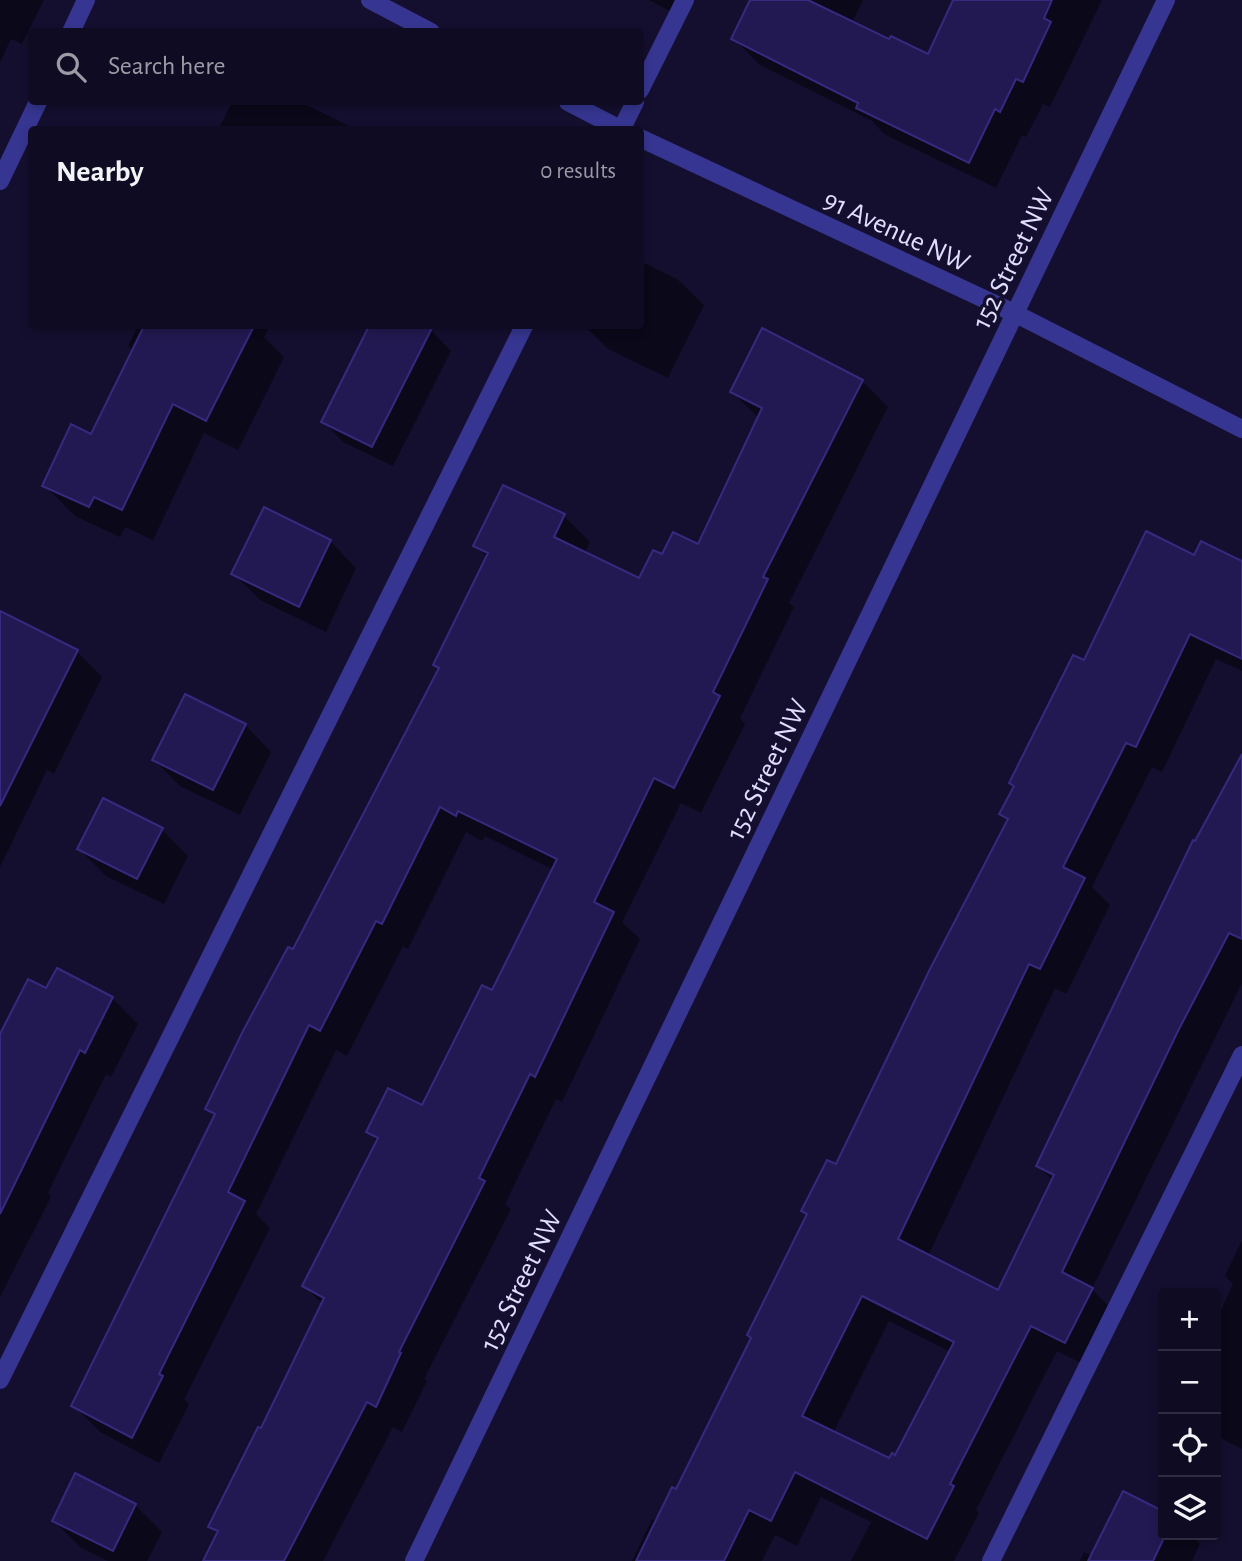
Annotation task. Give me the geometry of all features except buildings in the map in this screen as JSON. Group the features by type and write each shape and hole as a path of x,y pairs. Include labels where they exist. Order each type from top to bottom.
{"street":[{"path":"73,28 86,0"},
{"path":"370,0 423,28"},
{"path":"644,82 685,0"},
{"name":"152 Street NW","path":"414,1561 1166,0"},
{"path":"0,181 37,105"},
{"path":"574,105 616,126"},
{"path":"623,126 634,105"},
{"name":"91 Avenue NW","path":"644,140 1014,313 1242,429"},
{"path":"0,1380 523,329"},
{"path":"990,1561 1242,1055"}]}
